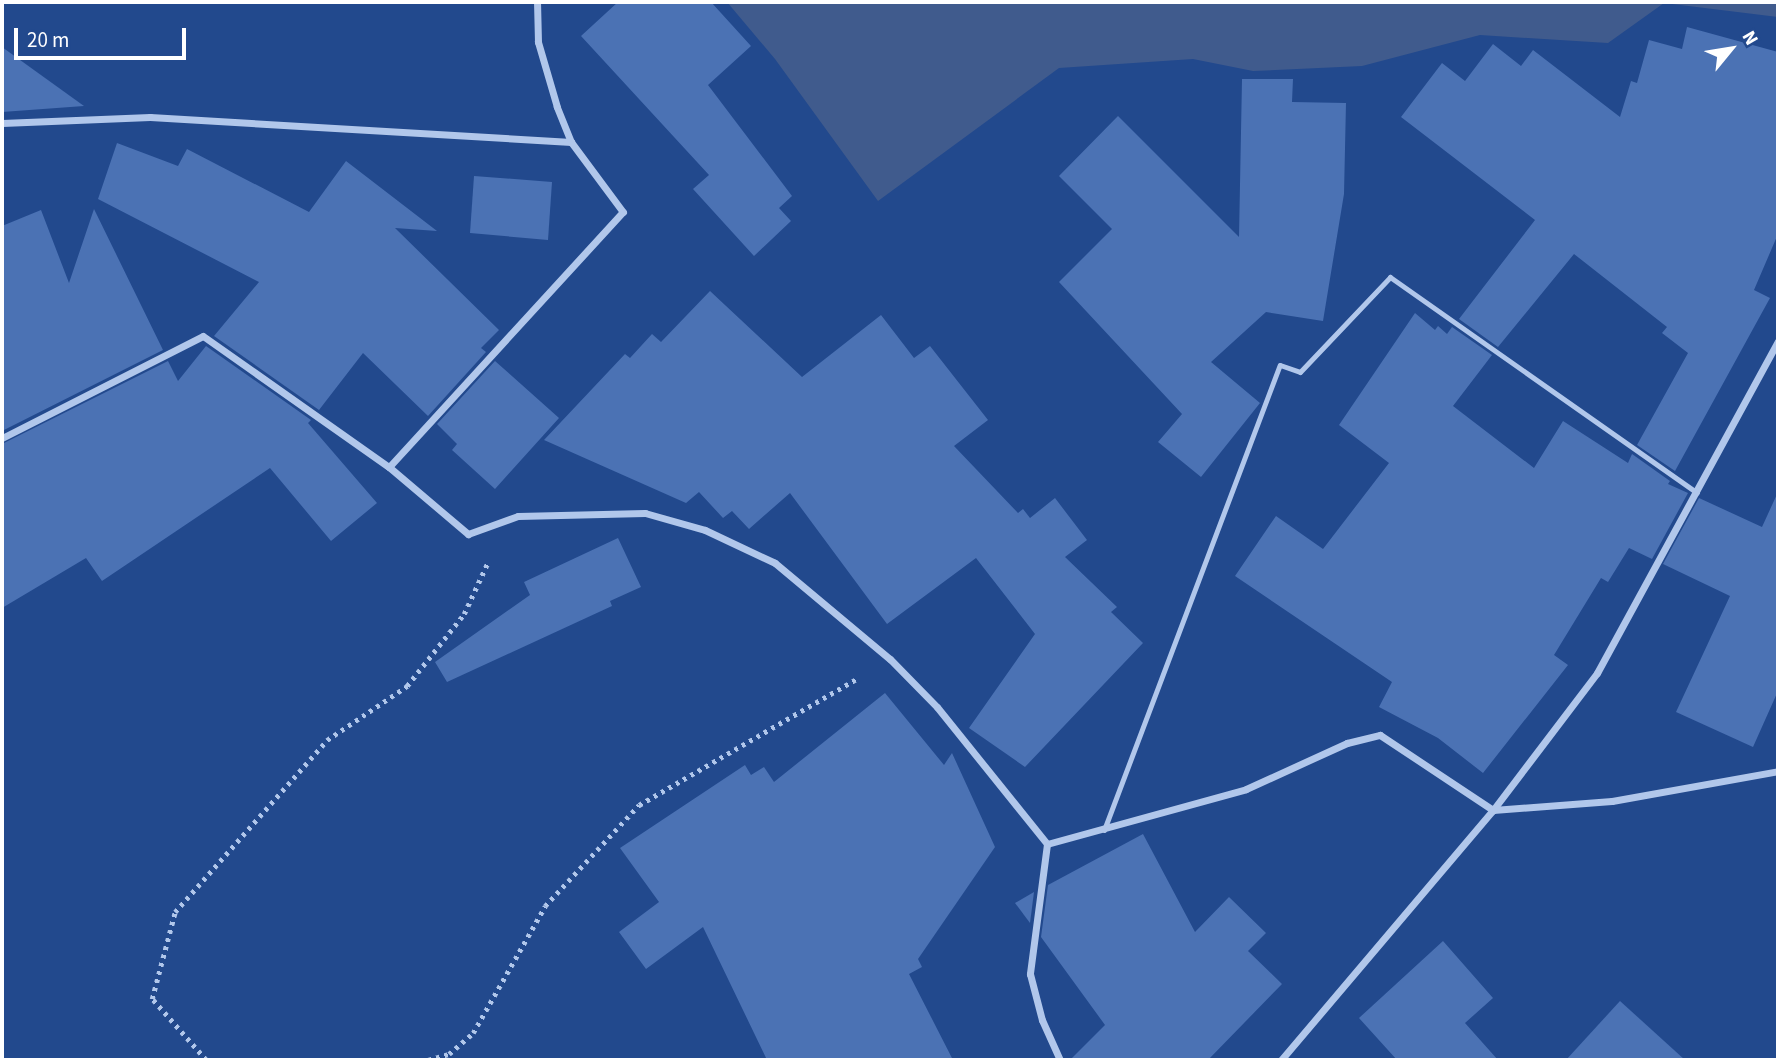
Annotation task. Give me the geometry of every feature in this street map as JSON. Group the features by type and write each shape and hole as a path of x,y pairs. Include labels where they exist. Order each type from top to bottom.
{"street":[{"path":"389,467 623,212 571,142 538,42 537,2"},
{"path":"2,122 150,117 571,142"},
{"path":"2,438 203,335 389,467 468,534 518,516 645,513 705,530 775,563 890,659 937,707 1047,844 1030,974 1060,1060"},
{"path":"1281,1060 1493,810 1597,673 1778,341"},
{"path":"1047,844 1246,789 1346,743 1380,735 1493,810 1612,801 1778,771"}],"lane":[{"path":"1104,830 1280,365 1300,372 1390,277 1697,493"}],"path":[{"path":"206,1060 152,999 175,912 327,740 407,686 464,614 487,569 492,524"},
{"path":"428,1060 449,1054 473,1033 545,906 639,805 890,659"},
{"path":"233,1060 302,1060"}],"water":[{"path":"727,2 1778,2 1778,17 1664,3 1608,43 1480,35 1362,66 1253,71 1193,59 1059,68 878,201 775,59"}],"building":[{"path":"618,2 711,2 751,46 708,85 792,196 779,208 791,221 754,256 693,189 709,175 581,36"},
{"path":"1687,27 1778,52 1778,234 1754,290 1770,298 1675,471 1637,445 1688,353 1662,333 1667,327 1574,254 1498,347 1459,319 1535,220 1401,117 1442,63 1465,81 1493,44 1521,66 1533,50 1620,117 1631,81 1637,83 1649,40 1682,49"},
{"path":"2,47 84,106 2,112"},
{"path":"1242,79 1293,79 1292,102 1346,103 1344,194 1323,321 1266,312 1211,362 1260,403 1201,477 1158,442 1182,414 1059,282 1112,229 1059,176 1118,116 1239,237"},
{"path":"117,143 178,166 187,149 309,212 346,161 437,231 395,228 499,330 481,348 486,352 428,416 363,353 319,410 214,336 259,282 98,199"},
{"path":"474,176 552,182 548,240 470,233"},
{"path":"94,209 163,350 2,431 2,226 41,210 69,283"},
{"path":"710,291 802,377 881,315 914,358 930,346 988,420 954,446 1018,513 1023,509 1030,518 1055,498 1087,540 1065,557 1117,607 1111,612 1143,643 1025,767 969,728 1035,634 976,558 887,624 790,493 749,529 732,511 723,518 699,492 686,503 544,440 625,354 630,358 652,334 661,342"},
{"path":"1415,313 1435,330 1438,326 1447,334 1452,327 1492,355 1453,406 1534,468 1563,421 1628,463 1632,454 1670,481 1668,484 1688,493 1652,559 1629,548 1608,582 1601,578 1554,655 1568,665 1483,773 1438,738 1379,707 1392,682 1235,576 1276,516 1323,549 1389,463 1339,425"},
{"path":"206,346 311,420 308,423 377,503 331,541 270,468 102,581 86,558 2,608 2,444 168,361 178,381"},
{"path":"495,361 559,418 495,489 452,450 457,444 437,424"},
{"path":"1778,492 1778,691 1753,747 1676,712 1730,596 1663,564 1699,498 1762,527"},
{"path":"618,538 641,587 610,601 612,606 447,682 435,662 530,595 524,582"},
{"path":"885,693 944,765 952,753 995,847 918,959 922,967 909,974 953,1060 767,1060 703,927 646,969 619,932 659,902 620,848 745,765 751,775 764,767 774,782"},
{"path":"1143,834 1195,932 1229,897 1266,933 1248,951 1282,984 1208,1060 1070,1060 1105,1025 1041,937 1048,885"},
{"path":"1034,892 1030,923 1015,903"},
{"path":"1443,941 1493,998 1465,1023 1498,1060 1397,1060 1359,1018"},
{"path":"1620,1001 1685,1060 1566,1060"}]}
